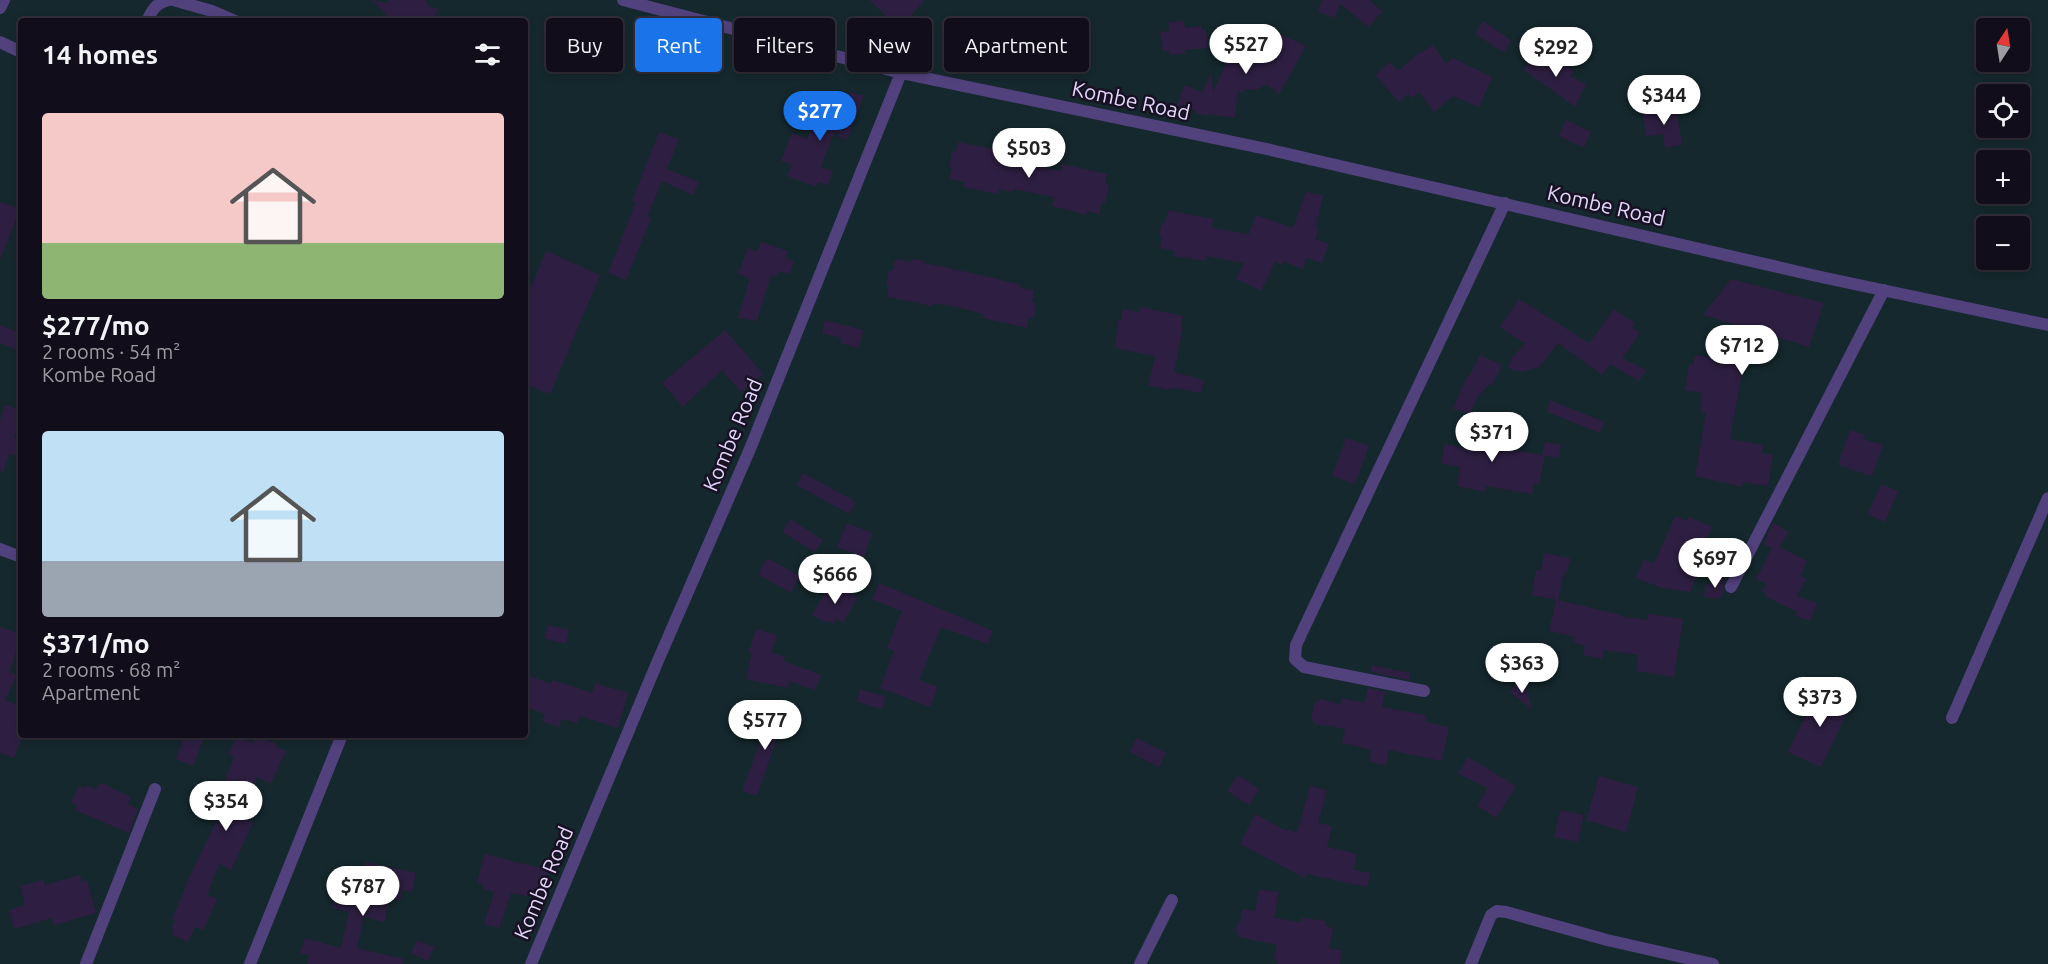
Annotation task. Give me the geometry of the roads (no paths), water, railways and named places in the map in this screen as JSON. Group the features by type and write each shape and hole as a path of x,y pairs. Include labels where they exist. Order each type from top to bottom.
{"street":[{"path":"0,8 4,0"},
{"path":"149,18 154,8 162,2 171,0 212,11 228,18"},
{"path":"626,1 901,73"},
{"path":"0,42 18,51"},
{"name":"Kombe Road","path":"531,964 657,663 750,449 901,73 1271,150 2048,326"},
{"path":"1424,691 1304,667 1295,659 1296,645 1505,203"},
{"path":"1731,587 1884,290"},
{"path":"1952,718 2048,498"},
{"path":"0,549 18,556"},
{"path":"250,964 341,738"},
{"path":"86,964 155,789"},
{"path":"1140,964 1172,900"},
{"path":"1471,964 1491,915 1497,911 1713,964"}]}
